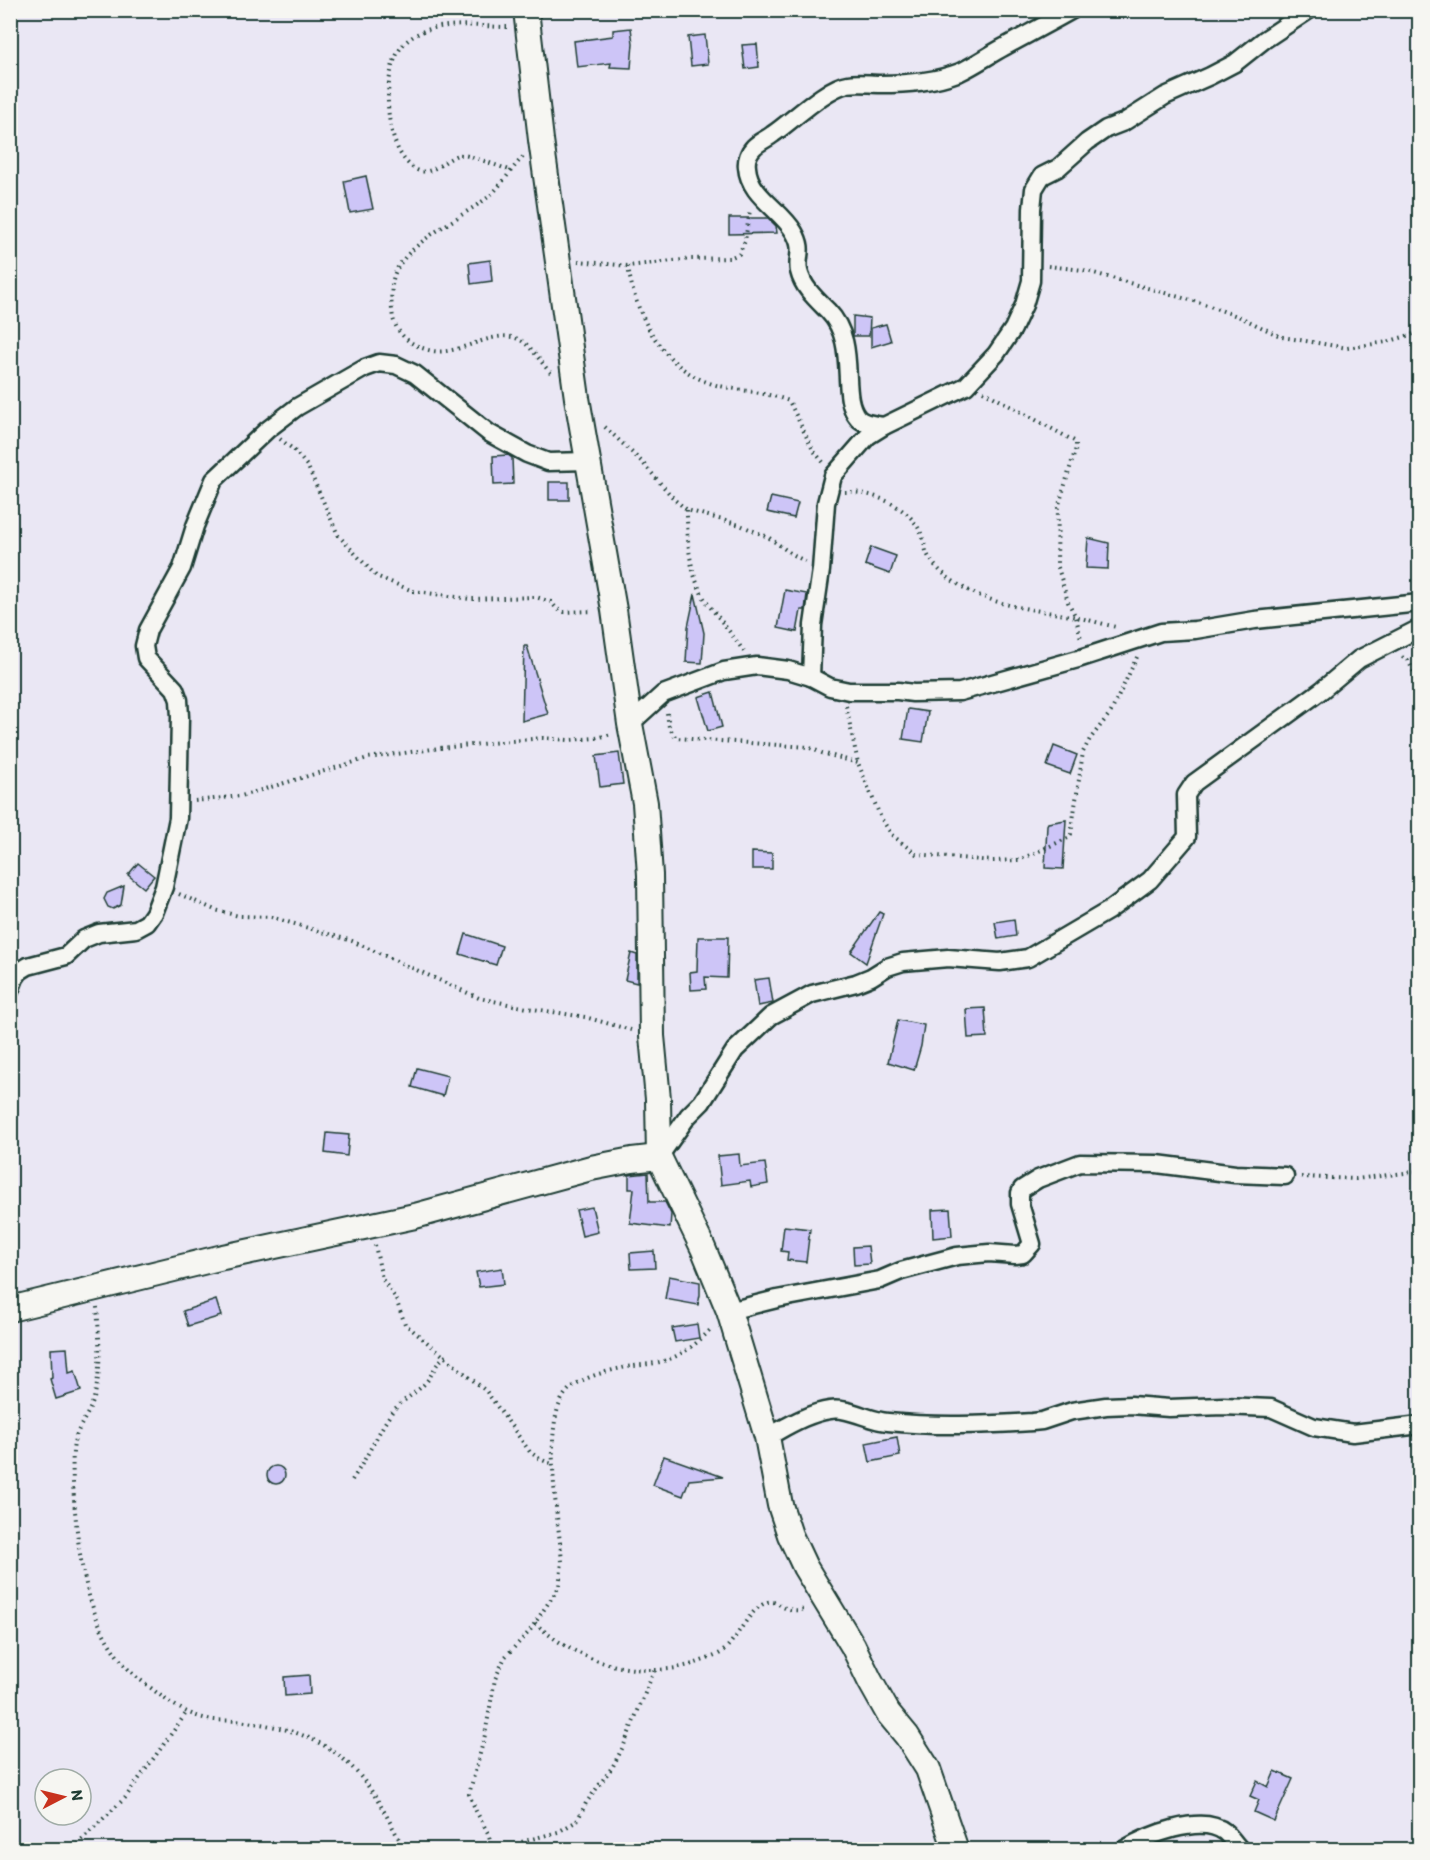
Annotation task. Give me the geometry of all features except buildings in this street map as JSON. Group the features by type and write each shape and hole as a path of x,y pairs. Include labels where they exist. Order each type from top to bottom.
{"street":[{"path":"884,426 864,423 852,408 847,355 841,329 832,315 803,284 799,269 801,250 795,233 782,216 759,195 751,181 747,158 752,148 832,89 848,84 906,84 928,81 961,71 1072,10"},
{"path":"811,677 813,625 821,570 827,493 833,476 868,436 970,383 996,354 1024,305 1031,281 1032,208 1034,189 1042,176 1058,168 1087,142 1106,129 1124,122 1165,96 1235,63 1264,40 1310,10"},
{"path":"528,21 541,140 577,398 645,803 650,874 652,1036 658,1099 659,1158 703,1248 729,1311 766,1437 786,1525 805,1567 854,1646 888,1713 907,1736 928,1769 956,1850"},
{"path":"10,991 20,971 28,966 66,956 84,939 99,933 136,929 147,923 154,914 164,887 179,802 179,700 175,689 146,658 144,646 152,623 182,567 200,511 214,480 267,430 297,407 365,368 379,363 396,365 415,374 489,433 527,454 548,462 588,461"},
{"path":"630,724 663,694 724,671 757,666 788,670 849,692 960,692 1078,659 1161,632 1195,630 1255,620 1419,603"},
{"path":"659,1158 687,1116 702,1102 735,1050 771,1016 790,1005 812,994 863,980 903,962 948,958 1000,962 1028,958 1108,911 1150,880 1187,837 1186,795 1194,783 1322,690 1359,659 1419,628"},
{"path":"10,1309 223,1257 415,1216 591,1168 632,1160 659,1158"},
{"path":"729,1311 777,1299 880,1280 901,1271 957,1256 989,1253 1023,1254 1032,1244 1020,1204 1022,1189 1038,1179 1080,1163 1157,1164 1235,1174 1285,1176"},
{"path":"766,1437 817,1413 832,1410 846,1411 881,1422 939,1425 1032,1422 1072,1411 1106,1406 1169,1408 1242,1406 1271,1408 1314,1427 1353,1433 1419,1425"},
{"path":"1123,1850 1176,1827 1197,1826 1224,1832 1241,1850"}],"path":[{"path":"510,170 465,154 456,156 433,169 423,172 415,169 404,159 394,141 387,109 388,84 395,55 406,41 424,31 446,26 507,27 528,21"},
{"path":"541,140 510,170 489,197 450,222 404,258 395,273 392,294 395,327 404,338 434,351 449,351 499,337 510,337 522,342 687,510 740,525 768,537 793,555 821,570"},
{"path":"559,263 584,261 628,266 692,259 729,258 739,254 745,241 747,218 751,206 759,195"},
{"path":"1033,263 1083,270 1201,303 1240,317 1282,337 1347,348 1387,342 1419,332"},
{"path":"628,266 631,289 646,323 663,351 689,374 706,381 789,401 813,450 833,476"},
{"path":"970,383 1076,442 1061,494 1057,527 1057,564 1068,602 1076,617 1081,642 1078,659"},
{"path":"267,430 294,450 308,467 338,535 376,576 413,591 470,599 536,597 551,602 557,609 564,612 614,610"},
{"path":"827,493 854,491 877,497 911,517 921,531 927,553 937,569 955,583 994,601 1031,611 1076,617 1117,627 1144,637 1111,712 1083,752 1079,792 1071,834 1068,838 1019,860 992,861 916,854 892,835 881,818 858,763 845,702 849,692"},
{"path":"687,510 689,551 694,577 707,603 719,615 757,666"},
{"path":"1383,645 1408,660 1419,685"},
{"path":"663,694 669,727 676,738 744,744 787,744 808,747 858,763"},
{"path":"179,802 241,796 368,758 542,738 569,740 596,738 611,734 630,724"},
{"path":"164,887 215,910 239,916 271,917 352,940 479,998 585,1017 652,1036"},
{"path":"1285,1176 1356,1179 1419,1172"},
{"path":"368,1226 382,1279 395,1297 405,1324 486,1391 530,1452 554,1465"},
{"path":"94,1289 99,1336 99,1375 95,1396 75,1438 72,1453 75,1519 89,1597 99,1624 115,1652 134,1674 166,1700 187,1712 209,1719 275,1726 297,1732 335,1753 355,1769 373,1790 405,1850"},
{"path":"492,1850 489,1835 469,1794 485,1735 495,1679 505,1657 536,1623 559,1587 562,1576 554,1465 554,1420 560,1402 573,1386 598,1374 663,1361 681,1353 699,1342 729,1311"},
{"path":"352,1480 364,1464 372,1445 394,1410 424,1383 435,1365 446,1356"},
{"path":"536,1623 560,1644 600,1661 627,1669 654,1671 684,1667 723,1651 744,1624 767,1603 777,1602 786,1609 794,1610 829,1606"},
{"path":"513,1850 521,1842 558,1832 577,1821 586,1803 613,1766 624,1745 654,1671"},
{"path":"75,1850 85,1837 125,1798 187,1712"}]}
